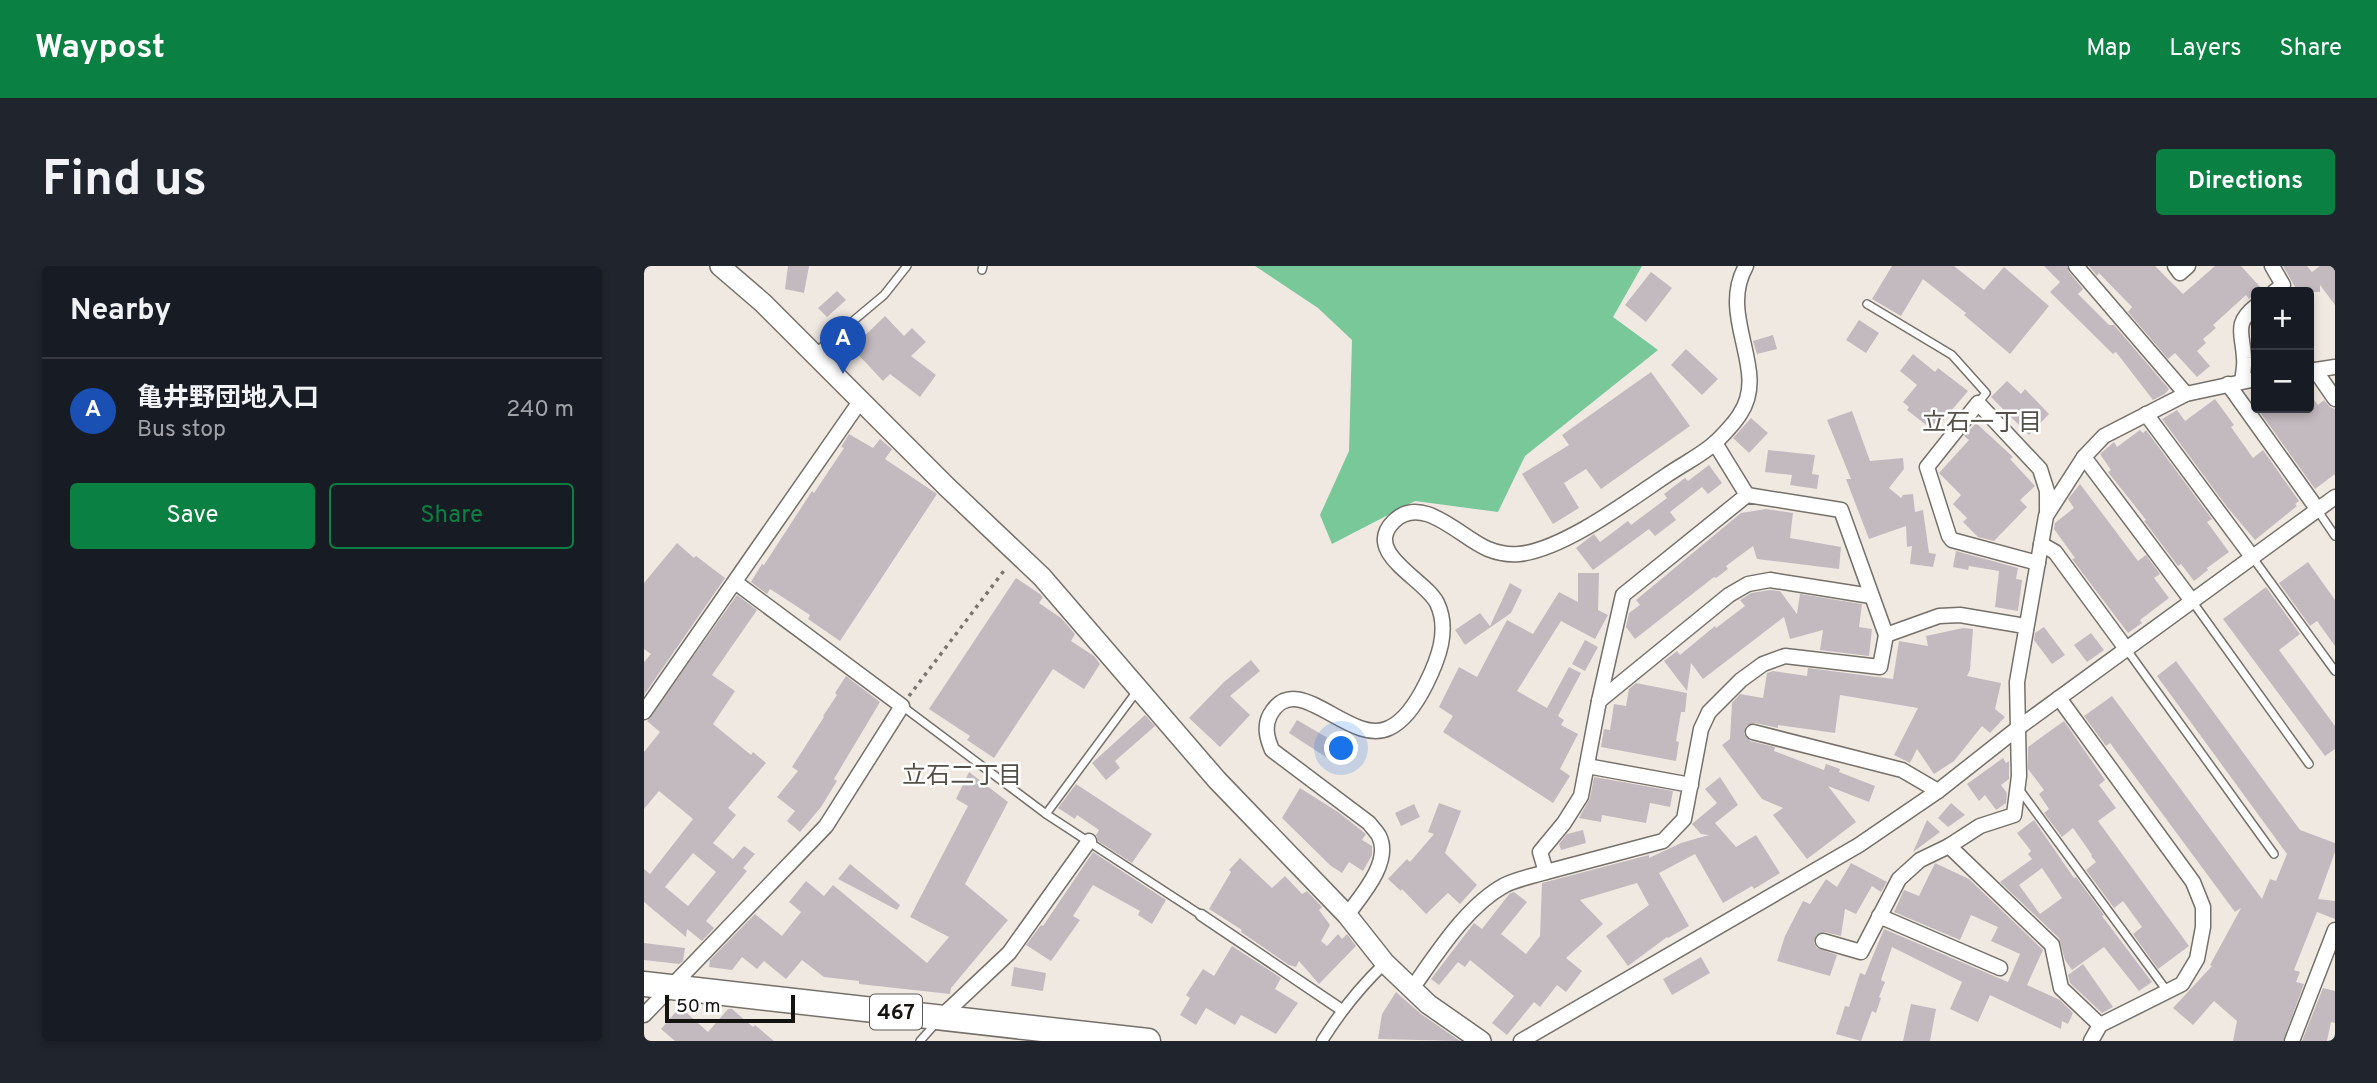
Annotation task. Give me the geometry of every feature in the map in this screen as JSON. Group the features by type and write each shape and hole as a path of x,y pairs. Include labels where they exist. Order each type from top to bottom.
{"highway":[{"name":"467","path":"644,984 941,1017 1085,1037 1148,1041"}],"street":[{"path":"720,266 763,303 1067,604 1217,780 1347,915 1385,963 1411,990 1481,1041"},
{"path":"1347,915 1371,884 1382,858 1381,838 1369,823 1272,750 1266,738 1270,715 1278,705 1290,699 1301,700 1311,702 1353,727 1376,732 1398,722 1422,692 1440,652 1441,617 1431,594 1389,554 1385,546 1389,528 1405,514 1425,513 1435,517 1476,543 1499,553 1519,554 1539,550 1597,522 1715,443 1740,414 1749,396 1750,379 1735,306 1741,275 1746,266"},
{"path":"2076,266 2186,394"},
{"path":"2175,266 2180,273 2188,266"},
{"path":"2272,266 2283,285 2280,287"},
{"path":"2251,310 2246,314 2239,334 2244,358 2242,381 2318,510"},
{"path":"2314,370 2335,367"},
{"path":"2314,373 2335,399"},
{"path":"2046,516 2084,457 2104,436 2186,394 2242,381"},
{"path":"644,712 861,400"},
{"path":"1823,941 1861,952 1899,878 1920,860 1980,827 2014,815 2018,787 2017,682 2025,626 2038,563 2046,516 2048,491 2039,469 1978,403 1927,467 1949,536 1952,540 2038,563"},
{"path":"2146,414 2253,558"},
{"path":"1715,443 1747,495"},
{"path":"2084,457 2192,601"},
{"path":"1411,990 1457,928 1487,898 1506,885 1663,841 1684,819 1700,729 1709,712 1763,664 1785,656 1880,667 1886,635 1841,510 1747,495 1623,595 1581,796 1564,823 1540,852 1546,872"},
{"path":"1521,1041 1859,845 1938,791 2018,728 2335,497"},
{"path":"2041,544 2055,552 2127,650"},
{"path":"1599,701 1729,595 1748,584 1770,580 1871,596"},
{"path":"644,1015 826,826 902,706 735,582"},
{"path":"1886,635 1939,616 1960,615 2025,626"},
{"path":"2059,698 2193,882 2203,907 2197,958 2182,984 2100,1025 2091,1041"},
{"path":"1754,732 1902,771 1938,791"},
{"path":"1587,766 1691,785"},
{"path":"941,1017 1009,953 1088,841"},
{"path":"1949,846 2052,945 2061,988 2100,1025"},
{"path":"1201,915 1342,1010"},
{"path":"1879,916 2000,968"},
{"path":"2292,1041 2335,930"},
{"path":"1322,1041 1360,987 1385,963"}],"lane":[{"path":"813,355 884,295 907,266"},
{"path":"1867,304 1952,355 1986,393 1978,403"},
{"path":"2318,510 2335,536"},
{"path":"2253,558 2335,671"},
{"path":"2192,601 2309,764"},
{"path":"2127,650 2274,854"},
{"path":"1046,814 1139,689"},
{"path":"902,706 1046,814 1201,915"},
{"path":"2018,787 2167,991"},
{"path":"920,1041 941,1017"}],"path":[{"path":"902,706 1017,553"}],"green space":[{"path":"1255,266 1642,266 1613,317 1658,350 1525,456 1498,512 1415,501 1332,544 1320,515 1349,451 1352,340 1318,308"}],"building":[{"path":"788,266 809,266 804,293 785,289"},
{"path":"1892,266 1954,266 1984,290 2004,267 2049,306 2010,354 1964,315 1966,313 1923,279 1901,316 1872,299"},
{"path":"2044,266 2067,266 2083,289 2078,294 2109,325 2114,325 2169,389 2165,394 2153,400 2116,352 2113,354 2050,292 2060,282"},
{"path":"2089,266 2155,266 2183,294 2215,266 2241,266 2260,287 2251,287 2251,297 2249,299 2246,295 2213,325 2216,328 2203,339 2206,343 2197,351 2210,366 2197,377 2175,353 2168,359 2128,312 2132,307 2099,273 2097,276"},
{"path":"2283,266 2307,266 2312,272 2320,266 2335,266 2335,305 2320,285 2320,292 2314,292 2314,287 2295,287"},
{"path":"1651,272 1672,288 1646,322 1625,305"},
{"path":"837,291 846,300 827,317 818,308"},
{"path":"885,316 904,336 912,328 926,342 911,356 936,375 920,397 890,374 883,381 852,348"},
{"path":"1859,320 1879,333 1866,353 1846,340"},
{"path":"1773,335 1777,349 1757,354 1753,341"},
{"path":"1686,349 1718,379 1702,395 1671,365"},
{"path":"1913,354 1935,372 1938,368 1968,391 1934,431 1907,410 1909,407 1903,402 1917,385 1900,371"},
{"path":"1651,372 1690,426 1601,489 1586,469 1564,483 1579,508 1553,524 1522,474 1569,445 1562,435"},
{"path":"2007,381 2021,394 2025,389 2049,414 2029,435 1991,397"},
{"path":"2215,399 2253,458 2263,450 2299,501 2295,504 2297,506 2255,540 2162,419 2177,410 2185,421"},
{"path":"2314,400 2318,405 2324,400 2335,409 2335,474 2315,489 2261,413 2314,413"},
{"path":"1852,411 1870,461 1903,458 1904,469 1889,488 1901,498 1903,495 1913,494 1915,512 1923,510 1929,553 1936,554 1933,567 1910,564 1912,546 1907,547 1906,526 1869,539 1846,479 1851,479 1827,420"},
{"path":"1751,418 1768,433 1749,453 1733,438"},
{"path":"1976,423 2013,457 2010,459 2035,486 2020,500 2027,507 1994,541 1978,537 1963,522 1967,518 1953,504 1961,495 1939,473 1969,440 1964,436"},
{"path":"2140,430 2143,433 2146,430 2212,519 2207,522 2229,552 2194,581 2181,564 2178,566 2144,521 2146,520 2108,472 2111,470 2100,454 2114,442 2117,447"},
{"path":"849,434 873,448 880,439 892,449 885,459 937,494 840,641 808,619 810,615 770,589 767,594 751,582 844,448 841,447"},
{"path":"1768,450 1815,455 1812,474 1819,475 1817,489 1790,485 1792,475 1765,472"},
{"path":"1709,465 1722,483 1708,494 1702,487 1670,512 1676,520 1655,536 1649,529 1593,570 1576,548 1594,534 1600,542 1628,521 1631,525 1667,498 1664,494"},
{"path":"2080,484 2138,561 2146,555 2160,574 2154,578 2169,598 2128,633 2072,559 2075,558 2054,529 2055,523 2074,508 2068,499"},
{"path":"1766,509 1793,513 1790,538 1841,547 1839,569 1757,559 1753,546 1726,566 1728,569 1635,639 1626,627 1629,613 1640,605 1636,600 1741,513"},
{"path":"677,543 694,558 696,556 725,578 644,695 644,662 651,654 644,649 644,583"},
{"path":"1956,551 2018,568 2016,579 2022,580 2018,611 1995,607 1999,571 1969,566 1968,570 1953,567"},
{"path":"2308,562 2335,600 2335,646 2317,621 2310,626 2279,583"},
{"path":"1578,573 1599,573 1598,610 1608,615 1595,639 1561,621 1517,691 1547,708 1569,667 1581,673 1558,716 1564,720 1561,725 1578,734 1560,769 1570,776 1553,803 1443,732 1453,716 1439,707 1459,667 1477,677 1507,620 1533,634 1559,592 1578,602"},
{"path":"1016,578 1043,597 1039,603 1061,618 1075,634 1071,641 1094,656 1100,664 1084,689 1053,669 994,758 967,740 970,736 929,709"},
{"path":"1510,583 1522,590 1511,613 1465,645 1455,630 1480,613 1490,626"},
{"path":"2266,587 2300,634 2279,650 2335,726 2335,749 2325,756 2223,619"},
{"path":"1780,591 1797,614 1800,594 1862,604 1859,627 1872,629 1869,656 1820,650 1823,630 1790,639 1784,617 1703,679 1691,663 1687,691 1664,661 1677,651 1680,655 1745,606 1740,600 1751,593"},
{"path":"737,595 757,610 712,675 735,691 713,724 751,755 753,752 766,763 728,808 736,815 713,843 733,859 744,846 755,854 743,868 747,871 706,921 714,928 702,941 687,929 686,937 644,902 644,869 650,874 693,819 659,791 644,809 644,752 660,732 647,721","holes":["693,853 716,872 688,906 665,887"]},
{"path":"2044,627 2065,655 2052,664 2034,640 2035,633"},
{"path":"1963,628 1973,629 1970,670 1967,676 2001,683 1995,709 2005,717 1990,733 1982,726 1954,761 1934,774 1917,749 1910,763 1894,755 1918,708 1840,695 1835,733 1778,725 1778,728 1755,723 1746,726 1744,734 1750,741 1775,747 1774,751 1824,770 1826,764 1840,769 1839,772 1875,786 1869,802 1828,786 1856,822 1807,859 1773,815 1783,808 1762,799 1722,745 1730,739 1732,703 1740,694 1763,698 1767,673 1773,671 1807,676 1808,668 1893,679 1899,641 1928,646 1926,636"},
{"path":"2091,633 2104,650 2087,662 2074,645"},
{"path":"1585,640 1598,647 1585,671 1572,664"},
{"path":"1251,660 1260,671 1230,696 1250,715 1220,747 1189,718 1224,682"},
{"path":"2176,661 2300,830 2335,843 2335,852 2318,899 2335,901 2335,919 2317,912 2294,970 2300,972 2296,982 2304,984 2283,1041 2233,1041 2237,1021 2214,1001 2193,1025 2173,1008 2212,966 2210,965 2241,908 2235,912 2110,743 2106,746 2084,716 2112,696 2262,899 2270,879 2276,881 2287,854 2157,676"},
{"path":"846,676 880,702 834,779 837,781 821,807 800,832 787,821 795,811 777,797 798,771 792,767"},
{"path":"1636,683 1687,693 1685,712 1681,712 1676,741 1679,742 1676,761 1601,747 1604,729 1610,730 1614,704 1626,706 1629,689"},
{"path":"1145,715 1155,726 1115,761 1120,768 1106,780 1092,763"},
{"path":"1297,720 1338,744 1329,759 1289,733"},
{"path":"2064,721 2105,780 2099,785 2116,808 2098,821 2189,946 2158,969 2133,934 2142,927 2123,901 2114,908 2086,870 2096,862 2073,828 2062,837 2044,813 2049,809 2039,794 2044,790 2028,769 2028,747"},
{"path":"2003,758 2006,763 2009,761 2009,779 2001,785 2007,793 2006,803 1996,810 1985,795 1979,801 1967,784"},
{"path":"969,772 1008,802 965,884 1008,920 951,988 950,994 859,984 859,981 824,977 802,960 786,979 764,961 757,969 742,957 732,970 709,967 710,960 755,914 782,936 801,912 789,902 806,881 824,896 833,885 927,963 949,937 910,917 968,806 956,799"},
{"path":"1594,777 1673,791 1670,807 1650,803 1646,823 1602,815 1601,822 1579,818 1590,798"},
{"path":"1720,777 1738,805 1715,823 1736,847 1756,835 1780,873 1723,903 1695,854 1659,873 1689,926 1667,937 1628,966 1606,936 1649,905 1637,883 1580,900 1603,924 1566,958 1582,971 1566,992 1557,985 1540,1007 1534,1002 1507,1035 1492,1023 1514,996 1470,960 1465,967 1458,962 1439,985 1431,979 1474,923 1482,929 1510,893 1514,892 1527,902 1501,934 1526,954 1540,936 1542,883 1649,855 1649,858 1681,843 1709,835 1701,834 1692,824 1717,803 1705,789"},
{"path":"1076,784 1152,834 1132,863 1098,841 1096,835 1099,830 1077,815 1075,819 1058,808"},
{"path":"1300,788 1366,834 1362,840 1372,846 1372,855 1363,871 1349,862 1342,873 1331,866 1282,818"},
{"path":"1439,803 1461,811 1445,853 1477,885 1460,904 1448,893 1426,914 1402,889 1401,891 1388,879 1407,859 1410,862 1434,834 1428,832"},
{"path":"1951,803 1965,815 1948,827 1938,818"},
{"path":"1414,804 1420,817 1401,826 1395,813"},
{"path":"1927,820 1940,832 1913,852"},
{"path":"2034,820 2152,982 2139,991 2104,947 2072,970 2065,960 2059,938 2000,882 2032,859 2028,854 2031,851 2017,833","holes":["2042,868 2062,898 2040,914 2019,885"]},
{"path":"1583,830 1586,843 1561,850 1559,844 1567,834"},
{"path":"1093,852 1166,900 1152,924 1138,915 1140,911 1093,885 1073,916 1080,920 1051,961 1026,945 1041,925 1043,926"},
{"path":"1240,858 1272,888 1285,876 1302,894 1307,891 1322,907 1319,910 1330,925 1321,941 1327,946 1338,934 1342,939 1347,934 1356,946 1319,984 1299,961 1296,967 1289,965 1209,909 1231,872 1229,870"},
{"path":"1851,863 1887,882 1881,892 1872,886 1856,914 1845,909 1841,936 1825,932 1816,935 1814,943 1817,948 1837,955 1830,976 1777,961 1785,936 1803,901 1810,904 1826,879 1837,887"},
{"path":"1935,863 1969,879 2043,950 2027,985 2060,1000 2073,1013 2068,1024 2062,1021 2061,1029 1990,995 1978,1022 1950,1009 1962,982 1892,947 1881,980 1885,982 1879,997 1881,998 1876,1013 1872,1011 1861,1041 1836,1034 1845,1006 1849,1007 1860,973 1865,975 1884,929 2008,982 2020,954 1991,941 1998,927 1971,915 1960,940 1894,912 1904,890 1919,896"},
{"path":"850,864 900,905 897,910 838,879"},
{"path":"644,943 685,948 683,961 679,964 644,960"},
{"path":"1232,946 1281,978 1275,989 1298,1003 1276,1034 1241,1015 1235,1025 1206,1008 1196,1025 1180,1015 1190,998 1186,995 1203,969 1214,976"},
{"path":"1701,957 1710,973 1672,995 1663,979"},
{"path":"2083,964 2113,1007 2102,1013 2070,983 2068,975"},
{"path":"1014,967 1046,973 1043,991 1011,986"},
{"path":"2323,988 2335,991 2335,1023 2331,1022 2327,1041 2302,1041"},
{"path":"1396,992 1421,1014 1460,1041 1378,1039 1382,1014"},
{"path":"1911,1004 1936,1009 1930,1041 1903,1041"},
{"path":"680,1007 708,1032 728,1009 732,1009 774,1041 675,1041 661,1029"}],"place":[{"name":"亀井野団地入口","path":"843,374"}],"district":[{"name":"立石一丁目","path":"1982,422"},
{"name":"立石二丁目","path":"962,775"}]}
